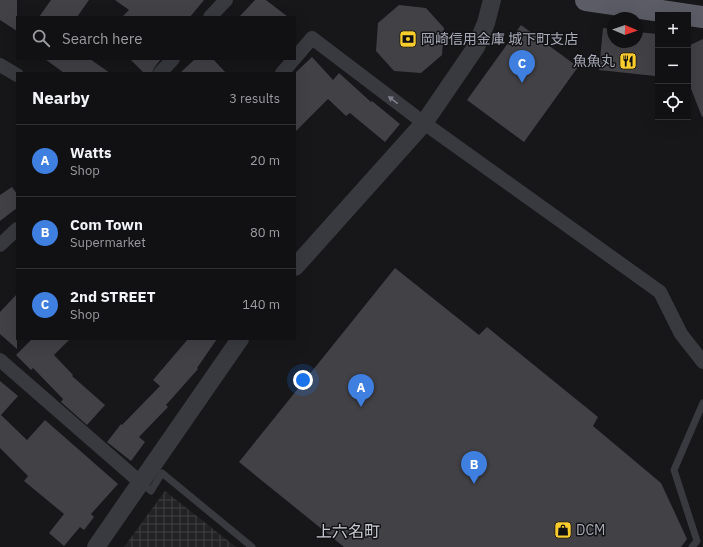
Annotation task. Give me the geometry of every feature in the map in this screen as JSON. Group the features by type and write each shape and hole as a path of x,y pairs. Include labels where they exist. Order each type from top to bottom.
{"highway":[{"path":"586,0 703,17"}],"street":[{"path":"211,16 226,0"},
{"path":"296,266 424,123 476,47 486,23 492,0"},
{"path":"296,56 312,38 424,123 660,292 681,334 703,362"},
{"path":"161,72 172,60"},
{"path":"283,72 292,60"},
{"path":"0,65 16,74"},
{"path":"0,245 16,230"},
{"path":"96,547 239,340"},
{"path":"0,360 140,482"}],"lane":[{"path":"692,547 697,541 674,470 703,403"},
{"path":"140,482 151,491 162,473 252,547"}],"shaded area":[{"path":"165,491 236,547 124,547"}],"building":[{"path":"0,0 17,0 16,30 0,20"},
{"path":"51,0 89,0 78,16 40,16"},
{"path":"115,0 204,0 191,16 123,16 129,10"},
{"path":"255,0 266,0 287,16 240,16"},
{"path":"399,5 426,8 444,28 442,55 421,73 394,71 376,51 378,23"},
{"path":"521,25 578,67 524,142 467,100"},
{"name":"魚魚丸","path":"603,28 607,28 607,48 643,48 643,33 655,34 655,76 599,70"},
{"path":"703,39 702,117 691,89 691,45"},
{"path":"312,57 333,80 339,73 371,102 372,101 400,124 385,142 350,113 346,116 328,99 296,131 296,72"},
{"path":"46,60 91,60 109,72 63,72"},
{"path":"131,60 160,60 152,72 143,72"},
{"path":"194,60 214,60 225,72 181,72"},
{"path":"12,187 16,193 16,209 0,221 0,195"},
{"path":"395,268 479,335 487,327 598,417 593,426 661,483 687,539 681,547 344,547 239,462"},
{"path":"16,295 17,349 0,334 0,312"},
{"path":"31,340 69,340 54,355 73,375 72,376 105,405 87,425 61,402 63,399 33,368 31,370 16,355"},
{"path":"187,340 216,340 197,368 198,369 166,405 168,407 139,437 145,442 131,461 107,442 121,424 122,425 160,386 153,380"},
{"path":"0,381 18,396 1,415 27,440 45,420 118,484 91,514 94,517 84,530 80,527 64,546 49,533 64,514 24,481 28,476 0,448"}],"place":[{"name":"岡崎信用金庫 城下町支店","path":"408,39"},
{"name":"魚魚丸","path":"628,61"},
{"name":"2nd STREET","path":"522,83"},
{"name":"Watts","path":"361,407"},
{"name":"Com Town","path":"474,484"},
{"name":"DCM","path":"563,530"}],"district":[{"name":"上六名町","path":"348,531"}]}
